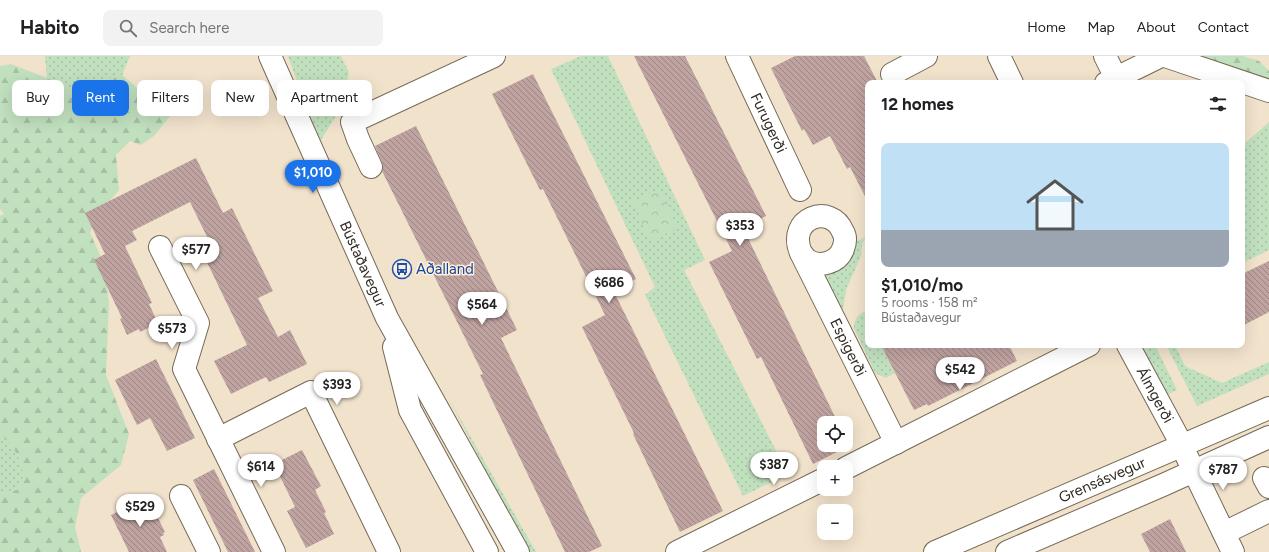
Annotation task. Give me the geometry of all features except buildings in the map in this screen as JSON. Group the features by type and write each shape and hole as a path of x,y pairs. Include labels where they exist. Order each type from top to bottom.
{"street":[{"name":"Bústaðavegur","path":"270,56 387,318 518,552"},
{"path":"371,167 352,122 494,56"},
{"name":"Furugerði","path":"737,56 800,190"},
{"path":"892,74 926,56"},
{"path":"998,56 1010,80"},
{"path":"1105,56 1111,80"},
{"path":"1113,80 1161,56"},
{"path":"1165,56 1236,80"},
{"path":"1245,83 1269,91"},
{"path":"160,247 198,323 184,369 274,552"},
{"name":"Espigerði","path":"801,253 896,443"},
{"name":"Bústaðavegur","path":"387,318 410,410 487,552"},
{"path":"853,464 1083,348"},
{"name":"Álmgerði","path":"1130,348 1194,471 1229,543"},
{"path":"218,439 311,392 389,552"},
{"name":"Grensásvegur","path":"935,552 1269,408"},
{"name":"Grensásvegur","path":"1006,552 1269,437"},
{"path":"677,552 817,483"},
{"path":"180,496 209,552"},
{"path":"1229,543 1269,511"}],"green space":[{"path":"45,56 130,56 122,75 102,80 72,80 72,88 66,89 64,88 64,80 50,80 47,78"},
{"path":"288,56 341,56 349,72 348,80 297,80"},
{"path":"581,56 608,56 705,260 684,270 788,474 743,496 645,295 655,287 551,69"},
{"path":"1185,56 1243,56 1259,61 1269,71 1269,85"},
{"path":"11,64 50,80 12,80 12,116 64,116 64,88 66,89 72,88 72,116 129,116 129,81 137,88 137,116 170,116 154,136 141,145 130,141 116,155 119,190 96,217 90,233 104,264 109,302 106,375 129,434 121,465 81,498 75,527 81,552 0,552 0,494 17,490 24,475 19,458 10,442 0,437 0,216 4,214 0,209 0,66"},
{"path":"122,75 128,80 102,80"},
{"path":"309,116 336,116 319,143"},
{"path":"1269,122 1269,250 1245,262 1245,143"},
{"path":"660,189 678,228 650,241 632,202"},
{"path":"865,237 862,244 861,256 846,290 842,315 825,281 827,275 853,243"},
{"path":"865,311 865,348 885,348 883,349 895,373 886,378 875,373 854,328 856,318"},
{"path":"1138,348 1156,348 1177,390 1162,397"},
{"path":"1168,348 1176,348 1185,366 1222,383 1269,362 1269,374 1197,406"},
{"path":"448,397 536,552 528,552"},
{"path":"0,437 10,442 19,458 24,475 17,490 0,494"}],"place":[{"name":"Aðalland","path":"402,269"}]}
